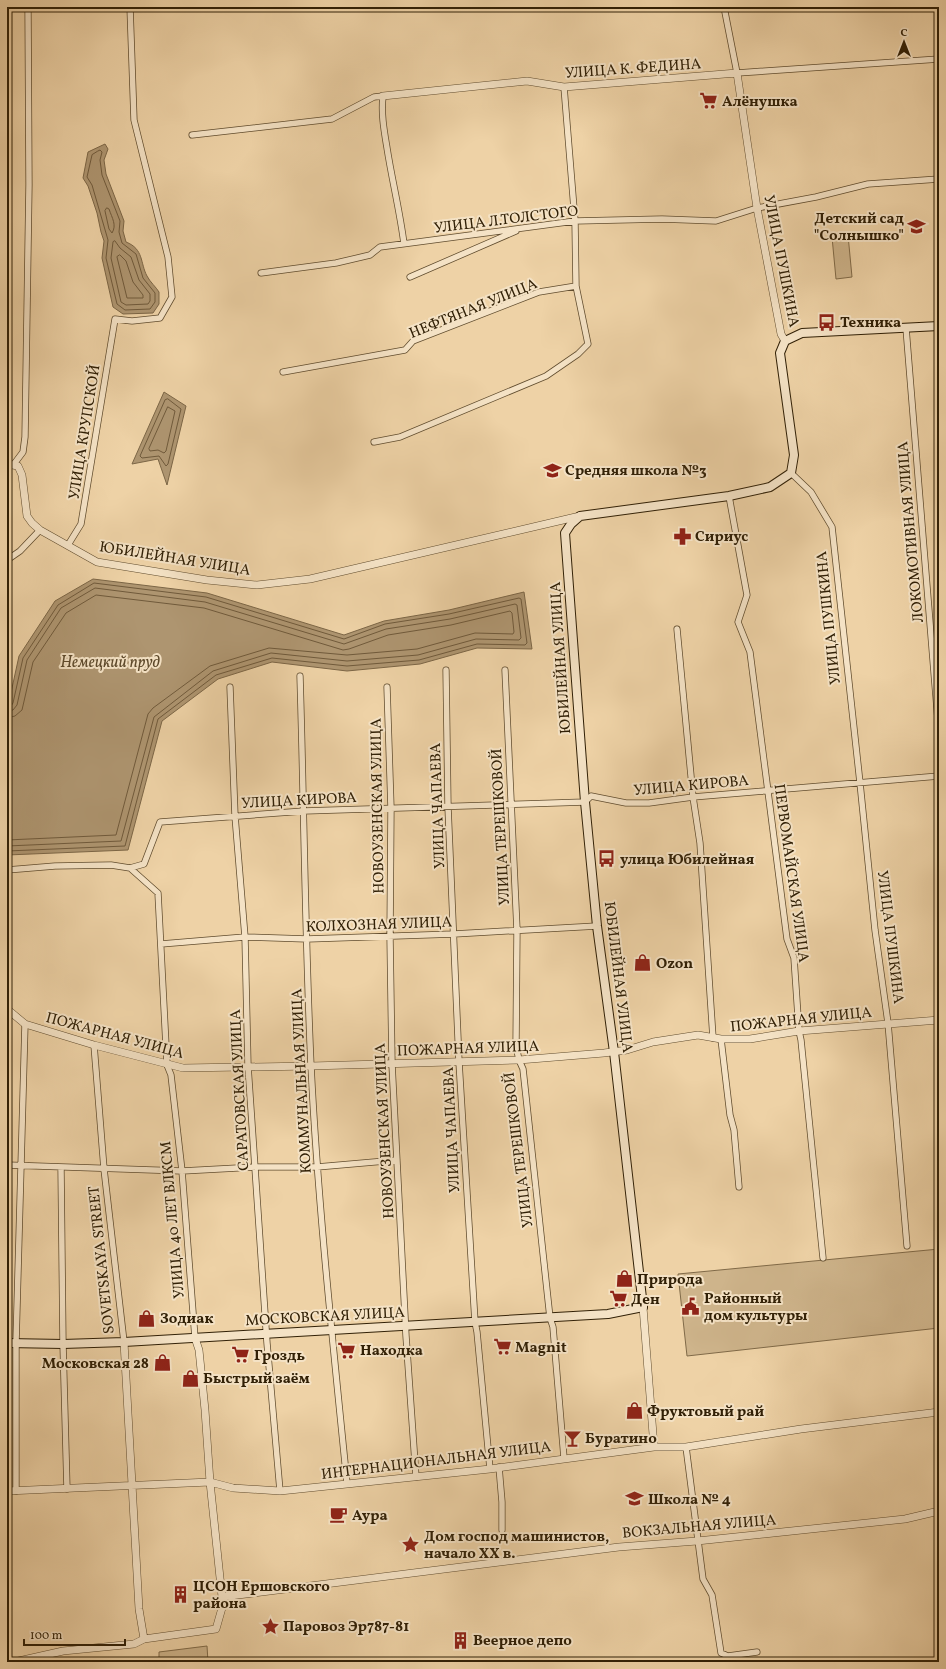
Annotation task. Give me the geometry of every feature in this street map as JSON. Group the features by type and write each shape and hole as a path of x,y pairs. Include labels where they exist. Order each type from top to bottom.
{"main road":[{"path":"785,341 802,333 939,326"},
{"name":"УЛИЦА ПУШКИНА","path":"785,341 780,353 794,455 791,473"},
{"name":"ЮБИЛЕЙНАЯ УЛИЦА","path":"643,1307 614,1052 597,926 585,802 565,533 571,524 580,516 729,496 770,487 791,473"},
{"name":"МОСКОВСКАЯ УЛИЦА","path":"7,1343 63,1344 124,1342 550,1318 608,1314 643,1307"}],"street":[{"path":"11,464 23,452 25,437 29,185 28,7"},
{"name":"УЛИЦА КРУПСКОЙ","path":"68,545 81,524 115,319 132,321 160,318 172,297 168,257 134,120 130,7"},
{"name":"УЛИЦА ПУШКИНА","path":"724,7 737,73 757,208 781,334 785,341"},
{"name":"УЛИЦА К. ФЕДИНА","path":"192,135 332,119 374,97 527,81 564,87 939,59"},
{"path":"374,442 400,437 546,376 578,354 588,344 576,286 575,221 564,87"},
{"path":"383,96 381,110 404,244"},
{"name":"УЛИЦА Л.ТОЛСТОГО","path":"261,273 336,263 370,255 380,248 404,244 575,221 662,219 716,221 757,208 816,197 868,184 939,179"},
{"path":"410,277 524,228"},
{"name":"НЕФТЯНАЯ УЛИЦА","path":"283,372 405,350 413,341 539,292 576,286"},
{"name":"ЛОКОМОТИВНАЯ УЛИЦА","path":"906,328 939,734"},
{"name":"ЮБИЛЕЙНАЯ УЛИЦА","path":"11,464 18,466 22,475 27,516 32,523 40,530 97,562 207,580 257,585 310,579 580,516"},
{"name":"УЛИЦА ПУШКИНА","path":"791,473 810,492 832,527 875,930 888,1023 907,1246"},
{"name":"ПЕРВОМАЙСКАЯ УЛИЦА","path":"729,496 747,595 738,622 750,652 787,939 794,958 798,1031 801,1040 823,1258"},
{"path":"7,560 20,551 40,530"},
{"path":"677,629 693,796 700,842 713,1038"},
{"name":"УЛИЦА ЧАПАЕВА","path":"446,670 448,807 459,1062 475,1322 490,1468"},
{"name":"УЛИЦА ТЕРЕШКОВОЙ","path":"505,670 517,930 516,1046 519,1060 523,1069 550,1318 553,1327 564,1458"},
{"name":"КОММУНАЛЬНАЯ УЛИЦА","path":"300,676 311,1066 331,1330 347,1483"},
{"name":"САРАТОВСКАЯ УЛИЦА","path":"230,687 235,816 245,937 248,1066 280,1491"},
{"name":"НОВОУЗЕНСКАЯ УЛИЦА","path":"387,687 391,808 390,936 392,1064 406,1326 416,1477"},
{"name":"УЛИЦА КИРОВА","path":"130,868 144,864 160,822 304,811 585,802 591,796 626,803 649,803 693,796 939,776"},
{"path":"7,870 55,866 111,865 130,868"},
{"name":"УЛИЦА 40 ЛЕТ ВЛКСМ","path":"130,868 158,893 162,944 167,1064 171,1075 182,1171 195,1338 199,1350 206,1410 210,1482 222,1597 222,1608 216,1629 144,1639"},
{"name":"КОЛХОЗНАЯ УЛИЦА","path":"162,944 245,937 307,939 454,934 597,926"},
{"name":"ПОЖАРНАЯ УЛИЦА","path":"7,1009 24,1024 94,1045 183,1068 519,1060 614,1052 653,1042 698,1035 721,1040 750,1039 798,1031 939,1020"},
{"path":"16,1491 16,1343 24,1024"},
{"path":"721,1040 730,1115 734,1130 739,1187"},
{"name":"SOVETSKAYA STREET","path":"94,1045 104,1169 124,1342 139,1610 144,1639"},
{"path":"7,1165 182,1171 256,1167 318,1167 397,1160"},
{"path":"61,1167 63,1344 67,1489"},
{"name":"ЮБИЛЕЙНАЯ УЛИЦА","path":"643,1307 654,1447"},
{"name":"ИНТЕРНАЦИОНАЛЬНАЯ УЛИЦА","path":"7,1491 210,1482 233,1488 280,1491 499,1468 654,1447 686,1447 801,1429 939,1412"},
{"path":"686,1447 703,1579 712,1595 721,1653 728,1656 757,1652"},
{"path":"499,1468 502,1502 502,1530"},
{"name":"ВОКЗАЛЬНАЯ УЛИЦА","path":"222,1597 619,1547 697,1541 905,1519 939,1511"},
{"path":"14,1662 63,1651 134,1644 144,1639"}],"shaded area":[{"path":"848,235 852,277 836,279 832,237"},
{"path":"939,1249 939,1328 687,1356 678,1274"},
{"path":"207,1646 208,1662 159,1662 159,1652"}],"water":[{"path":"105,144 108,149 104,160 106,174 124,221 123,231 126,242 136,248 139,252 147,276 159,292 159,304 153,313 123,314 113,307 102,258 104,241 88,186 83,178 88,152"},
{"path":"164,392 186,406 167,485 158,459 132,464"},
{"name":"Немецкий пруд","path":"93,579 207,593 344,635 384,621 449,610 524,592 532,649 477,648 420,664 347,671 272,662 218,679 162,721 128,850 7,855 7,711 19,656 55,601"}],"place":[{"name":"Алёнушка","path":"709,101"},
{"name":"Детский сад \"Солнышко\"","path":"917,227"},
{"name":"Техника","path":"827,322"},
{"name":"Средняя школа №3","path":"552,470"},
{"name":"Сириус","path":"682,536"},
{"name":"улица Юбилейная","path":"607,859"},
{"name":"Ozon","path":"643,963"},
{"name":"Природа","path":"624,1279"},
{"name":"Ден","path":"618,1299"},
{"name":"Районный дом культуры","path":"691,1307"},
{"name":"Зодиак","path":"147,1318"},
{"name":"Magnit","path":"502,1347"},
{"name":"Находка","path":"347,1350"},
{"name":"Гроздь","path":"241,1355"},
{"name":"Московская 28","path":"162,1363"},
{"name":"Быстрый заём","path":"190,1378"},
{"name":"Фруктовый рай","path":"634,1411"},
{"name":"Буратино","path":"572,1438"},
{"name":"Школа № 4","path":"635,1499"},
{"name":"Аура","path":"339,1515"},
{"name":"Дом господ машинистов, начало XX в.","path":"411,1545"},
{"name":"ЦСОН Ершовского района","path":"180,1595"},
{"name":"Паровоз Эр787-81","path":"270,1626"},
{"name":"Веерное депо","path":"460,1640"}]}
